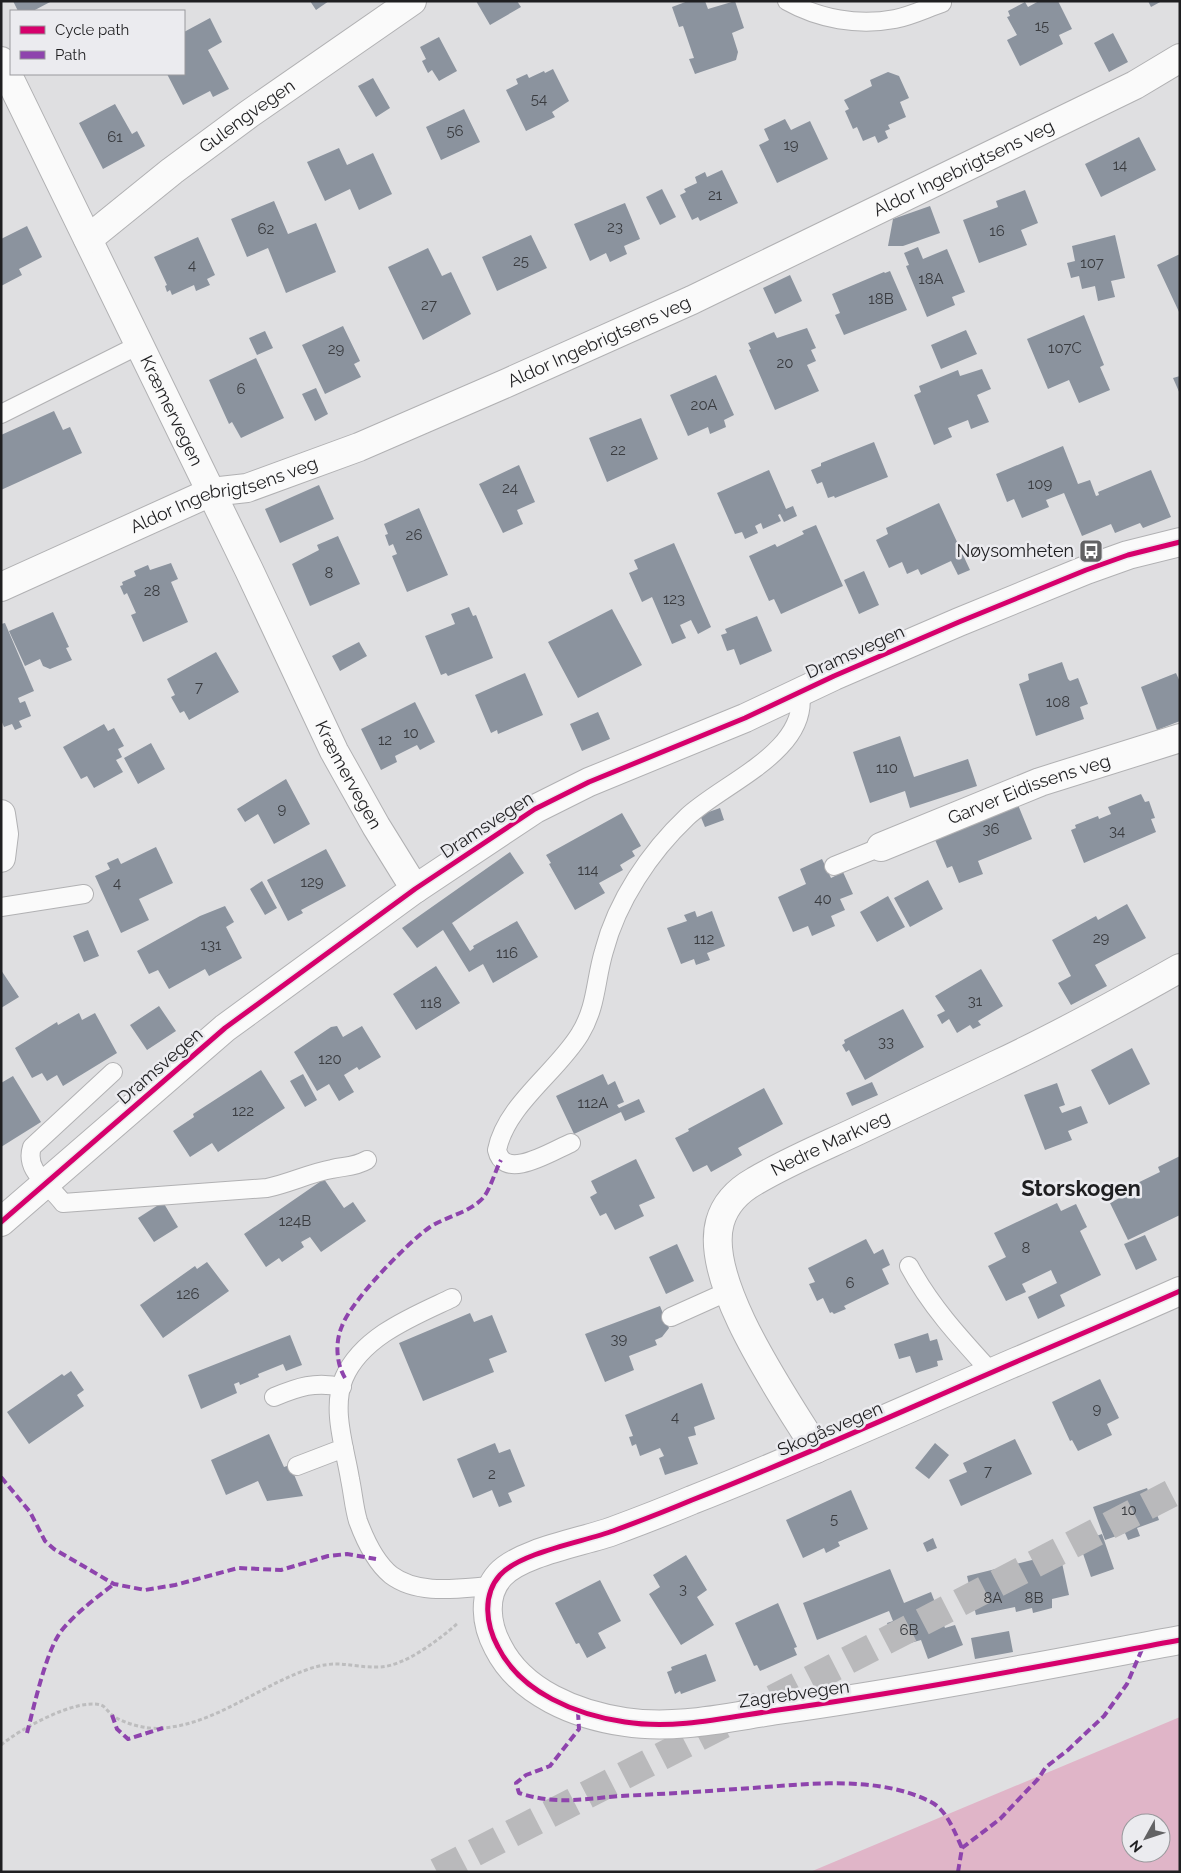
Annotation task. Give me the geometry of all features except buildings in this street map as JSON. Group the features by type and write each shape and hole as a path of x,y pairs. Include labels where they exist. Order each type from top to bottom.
{"street":[{"name":"Gulengvegen","path":"88,239 172,171 249,114 412,1"},
{"name":"Aldor Ingebrigtsens veg","path":"1,587 211,492 247,488 359,447 684,304 1136,84 1180,58"},
{"name":"Kræmervegen","path":"1,61 211,492 334,751 376,826 415,889"},
{"name":"Dramsvegen","path":"1,1222 225,1028 415,889 535,808 589,782 745,718 959,622 1086,570 1128,555 1180,542"},
{"name":"Garver Eidissens veg","path":"880,847 1040,782 1180,738"},
{"path":"1,814 4,834 1,858"},
{"name":"Nedre Markveg","path":"816,1449 773,1380 729,1291 718,1251 720,1221 736,1194 754,1182 819,1148 997,1065 1129,997 1180,968"},
{"name":"Skogåsvegen","path":"490,1593 510,1566 619,1529 816,1449 1180,1291"},
{"name":"Zagrebvegen","path":"490,1593 488,1616 493,1637 499,1650 516,1673 533,1688 578,1712 628,1723 678,1723 836,1702 1180,1640"}],"lane":[{"path":"787,1 803,10 835,20 867,21 895,19 942,3"},
{"path":"1,414 139,345"},
{"path":"571,1143 517,1166 510,1165 501,1160 497,1150 506,1126 580,1034 593,1010 603,952 610,930 626,896 676,827 706,800 753,768 790,737 801,714 800,692"},
{"path":"834,866 880,847"},
{"path":"1,907 84,894"},
{"path":"113,1072 32,1147 30,1163 63,1203 267,1188 290,1183 333,1168 347,1168 367,1160"},
{"path":"909,1266 920,1288 943,1319 992,1372"},
{"path":"671,1317 729,1291"},
{"path":"452,1298 408,1319 367,1348 354,1362 342,1388 340,1421 358,1520 376,1559 391,1575 401,1581 425,1588 490,1593"},
{"path":"274,1397 309,1384 324,1383 342,1388"},
{"path":"297,1466 344,1448"}],"path":[{"path":"1,1745 45,1717 85,1705 103,1706 119,1718 136,1725 163,1728 205,1719 286,1677 309,1669 333,1663 382,1667 403,1660 435,1643 490,1593"}],"shaded area":[{"path":"1180,1717 1180,1872 810,1872"}],"tunnel":[{"path":"437,1872 1180,1489"}],"marked path":[{"path":"345,1378 338,1359 338,1339 347,1315 356,1302 394,1259 420,1235 437,1223 465,1211 483,1198 501,1160"},
{"path":"1,1477 30,1512 45,1541 54,1549 114,1584 145,1590 175,1585 238,1568 281,1570 328,1556 347,1554 376,1559"},
{"path":"27,1733 41,1679 56,1639 74,1617 114,1584"},
{"path":"958,1872 962,1848 1000,1819 1038,1779 1046,1767 1068,1750 1104,1716 1127,1684 1143,1647"},
{"path":"578,1712 579,1729 550,1766 526,1775 516,1783 519,1793 545,1799 582,1800 797,1785 843,1783 866,1785 910,1793 931,1802 942,1810 962,1848"},
{"path":"112,1715 117,1729 128,1739 163,1728"}],"cycle path":[{"path":"1,1222 225,1028 415,889 535,809 589,782 745,718 834,676 959,622 1086,570 1128,555 1180,542"},
{"path":"1180,1291 733,1484 613,1531 553,1548 522,1560 500,1575 494,1583 488,1601 489,1620 498,1647 508,1663 536,1689 552,1699 588,1714 607,1719 644,1724 702,1722 829,1703 1180,1640"}],"place":[{"name":"Nøysomheten","path":"1091,551"}],"district":[{"name":"Storskogen","path":"1081,1188"}]}
